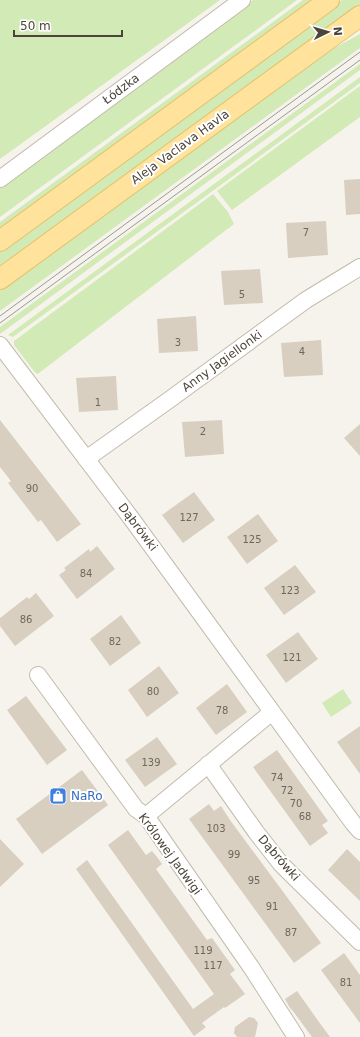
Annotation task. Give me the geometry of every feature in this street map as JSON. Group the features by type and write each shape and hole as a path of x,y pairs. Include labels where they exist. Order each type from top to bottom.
{"main road":[{"path":"0,241 329,0"},
{"name":"Aleja Vaclava Havla","path":"0,279 360,16"}],"street":[{"name":"Łódzka","path":"0,179 242,0"},
{"name":"Anny Jagiellonki","path":"86,459 306,300 360,267"},
{"name":"Dąbrówki","path":"0,345 131,518 317,776 360,831"},
{"name":"Królowej Jadwigi","path":"38,675 136,809 146,816 251,967 296,1037"},
{"path":"146,816 272,712"},
{"name":"Dąbrówki","path":"208,764 256,832 281,864 360,942"}],"green space":[{"path":"0,0 220,0 0,159"},
{"path":"253,0 297,0 0,217 0,186"},
{"path":"303,0 315,0 0,231 0,222"},
{"path":"342,0 360,0 360,6 0,269 0,251"},
{"path":"360,34 360,48 0,311 0,289 311,61"},
{"path":"360,64 360,70 0,334 0,327"},
{"path":"360,77 360,83 13,337 8,335"},
{"path":"360,86 360,117 232,210 217,191"},
{"path":"213,194 228,212 234,224 37,374 14,345 14,341"},
{"path":"343,689 352,703 331,717 322,703"}],"building":[{"path":"360,179 360,214 346,215 344,180"},
{"path":"326,221 328,255 288,258 286,223"},
{"path":"260,269 263,303 224,305 221,271"},
{"path":"196,316 198,351 159,353 157,319"},
{"path":"321,340 323,375 284,377 281,343"},
{"path":"116,376 118,410 79,412 76,378"},
{"path":"0,420 81,524 57,542 41,520 38,522 8,483 11,481 0,467"},
{"path":"222,420 224,454 185,457 182,422"},
{"path":"360,424 360,456 344,438"},
{"path":"194,492 215,520 183,543 162,515"},
{"path":"258,514 278,541 247,564 227,537"},
{"path":"97,546 115,569 77,599 59,575 66,570 64,568 89,549 90,552"},
{"path":"295,565 316,592 284,615 264,588"},
{"path":"36,593 54,616 15,646 0,626 0,618 27,597 29,599"},
{"path":"121,615 141,643 110,666 90,639"},
{"path":"298,632 318,659 286,683 266,655"},
{"path":"159,666 179,693 147,717 128,690"},
{"path":"227,684 247,712 216,735 196,708"},
{"path":"26,696 67,750 47,765 7,710"},
{"path":"360,726 360,774 337,742"},
{"path":"157,737 177,764 145,787 125,760"},
{"path":"277,750 328,821 322,825 328,833 310,846 253,767"},
{"path":"82,770 108,805 42,854 16,819"},
{"path":"209,804 214,811 221,806 321,943 294,963 189,819"},
{"path":"128,830 146,855 152,851 162,864 156,869 207,940 212,938 235,970 230,974 245,994 202,1023 206,1027 194,1036 76,869 87,860 193,1009 214,994 108,845"},
{"path":"0,839 24,864 0,887"},
{"path":"347,849 360,862 360,901 328,870"},
{"path":"344,953 360,975 360,1023 321,970"},
{"path":"297,991 330,1037 312,1037 290,1008 285,999"},
{"path":"249,1017 254,1018 258,1023 255,1037 237,1037 234,1033 235,1027"}],"tram line":[{"path":"0,316 360,52"},
{"path":"0,323 360,60"}],"place":[{"name":"NaRo","path":"58,796"}]}
